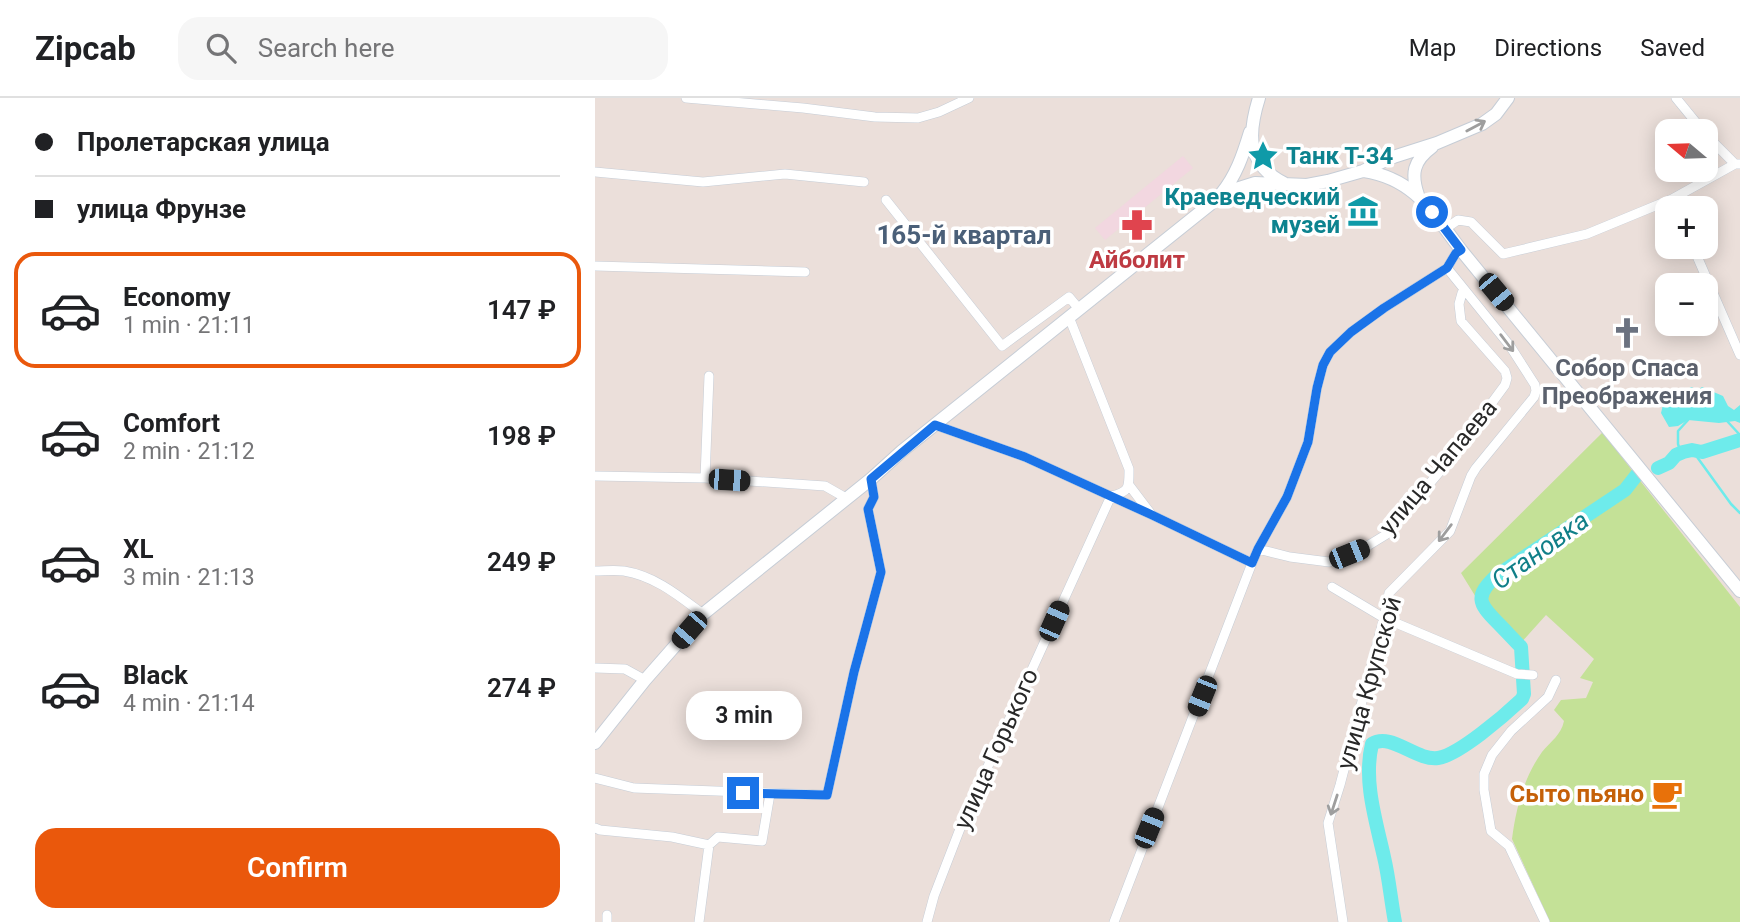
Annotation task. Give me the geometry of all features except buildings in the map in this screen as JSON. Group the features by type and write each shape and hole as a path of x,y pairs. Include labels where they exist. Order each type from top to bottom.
{"main road":[{"path":"1218,198 1238,167 1259,98"},
{"path":"595,743 645,680 703,614 1218,198 1255,183 1315,184 1363,172 1390,158 1437,143 1482,124 1496,114 1508,98"},
{"path":"1252,125 1255,156 1261,167 1287,184"},
{"path":"1437,143 1419,158 1414,168 1413,177 1419,195 1740,591"},
{"path":"1363,172 1392,179 1419,195"}],"street":[{"path":"686,98 875,117 918,118 969,98"},
{"path":"1675,98 1693,119"},
{"path":"1687,196 1738,164 1719,146"},
{"path":"595,172 703,182 785,174 864,182"},
{"path":"885,200 1002,346 1069,297 1129,469 1129,485 1152,515"},
{"path":"1445,229 1458,220 1471,222 1503,254 1587,234 1655,211"},
{"path":"1114,922 1252,563 1287,497 1308,442 1323,365 1330,352 1351,332 1447,268 1456,253 1461,250"},
{"path":"1698,259 1740,355"},
{"path":"595,266 805,272"},
{"name":"улица Крупской","path":"1343,922 1328,823 1341,785 1389,593 1450,531 1476,468 1534,397 1536,391 1535,385 1510,346 1447,268"},
{"name":"улица Чапаева","path":"1258,549 1290,557 1329,562 1369,545 1387,534 1452,457 1505,385 1507,378 1505,371 1461,321 1459,304 1464,290"},
{"path":"705,478 709,376"},
{"path":"935,425 1025,457 1252,563"},
{"path":"595,476 705,478 825,486 846,498"},
{"path":"595,778 634,788 827,795 854,672 881,572 868,509 874,497 871,479"},
{"path":"1111,496 1122,494 1129,485"},
{"name":"улица Горького","path":"927,922 934,896 963,821 1111,496"},
{"path":"595,571 622,571 644,576 667,587 703,614"},
{"path":"1332,587 1384,618 1517,674 1533,676"},
{"path":"595,668 625,668 645,680"},
{"path":"1545,922 1509,846 1491,831 1484,774 1492,755 1511,731 1548,697 1556,680"},
{"path":"699,922 709,845 718,837 762,841 770,794"},
{"path":"595,828 672,837 709,845"}],"shaded area":[{"path":"1183,156 1193,168 1105,240 1095,228"}],"green space":[{"path":"1603,432 1740,607 1740,922 1550,922 1512,839 1519,804 1530,772 1563,726 1564,721 1554,710 1561,700 1586,698 1593,682 1580,678 1594,659 1546,615 1519,645 1482,607 1461,573"}],"water":[{"path":"1691,387 1698,390 1702,387 1723,396 1728,406 1734,410 1740,405 1740,423 1688,420 1678,426 1669,427 1661,413 1663,405"}],"waterway":[{"path":"1681,453 1678,431 1688,420"},
{"path":"1727,421 1740,435"},
{"name":"Становка","path":"1658,468 1683,452 1702,452 1740,440"},
{"path":"1692,450 1740,513"},
{"name":"Становка","path":"1395,922 1370,787 1372,744 1387,742 1430,758 1438,758 1458,750 1522,699 1521,647 1486,610 1481,599 1482,594 1496,576 1625,490 1639,472"}],"place":[{"name":"Танк Т-34","path":"1263,156"},
{"name":"Краеведческий музей","path":"1363,211"},
{"name":"Айболит","path":"1137,225"},
{"name":"Собор Спаса Преображения","path":"1627,333"},
{"name":"Сыто пьяно","path":"1667,794"}],"district":[{"name":"165-й квартал","path":"964,235"}],"route":[{"path":"743,793 827,795 854,672 881,572 868,509 874,497 871,479 902,451 935,425 1025,457 1252,563 1287,497 1308,442 1317,388 1323,365 1330,352 1351,332 1384,308 1447,268 1456,253 1461,250 1432,212"}]}
